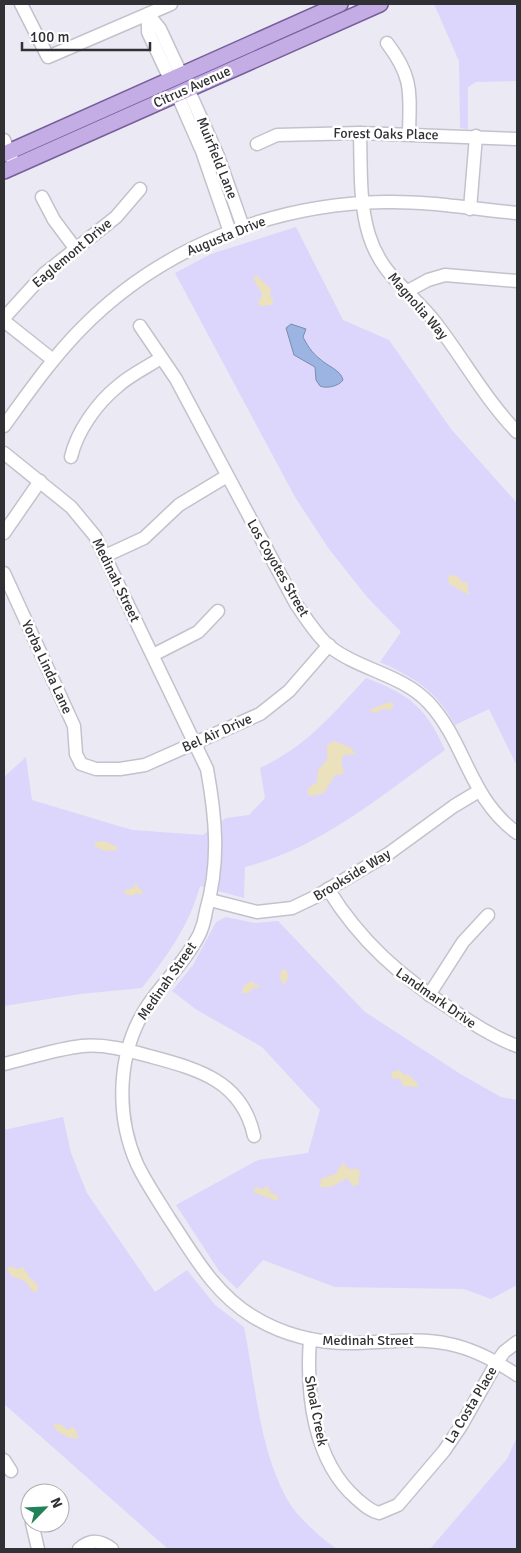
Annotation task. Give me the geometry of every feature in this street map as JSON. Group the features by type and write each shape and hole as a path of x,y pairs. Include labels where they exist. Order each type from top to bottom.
{"main road":[{"name":"Citrus Avenue","path":"5,149 340,4"},
{"name":"Citrus Avenue","path":"9,168 380,4"},
{"path":"176,76 182,92"}],"street":[{"path":"21,4 48,57 146,9 171,4"},
{"path":"146,9 160,29 176,76"},
{"path":"386,43 401,61 407,77 410,94 409,133"},
{"name":"Muirfield Lane","path":"182,92 218,156 242,227"},
{"name":"Muirfield Lane","path":"182,92 230,232"},
{"name":"Forest Oaks Place","path":"257,144 277,135 360,133 409,133 517,139"},
{"name":"Magnolia Way","path":"360,133 363,203 369,235 376,254 395,282 435,322 491,402 517,432"},
{"path":"470,209 476,136"},
{"path":"5,149 9,168"},
{"name":"Eaglemont Drive","path":"4,319 44,274 120,213 140,188"},
{"path":"42,197 54,220 75,248"},
{"name":"Augusta Drive","path":"4,426 53,360 80,331 124,291 174,258 242,227 287,214 363,203 412,203 517,213"},
{"path":"406,292 428,280 445,275 517,281"},
{"path":"4,319 53,360"},
{"name":"Los Coyotes Street","path":"140,326 176,379 296,604 329,645 353,660 413,688 427,701 448,728 479,791 496,814 517,833"},
{"path":"71,457 76,439 103,401 118,386 161,358"},
{"name":"Medinah Street","path":"4,453 71,506 95,536 207,770 213,803 216,849 210,900 201,932 146,1008 127,1050 123,1084 125,1124 136,1162 155,1195 208,1276 243,1310 264,1323 310,1339 351,1343 412,1340 437,1342 471,1350 497,1362 517,1375"},
{"path":"105,556 144,538 179,506 227,476"},
{"path":"4,533 40,481"},
{"name":"Yorba Linda Lane","path":"4,572 74,726 76,754 81,764"},
{"path":"153,655 198,632 218,611"},
{"name":"Bel Air Drive","path":"81,764 96,769 120,769 145,765 260,714 275,703 329,645"},
{"name":"Brookside Way","path":"210,900 247,910 268,912 292,908 399,847 448,810 479,791"},
{"name":"Landmark Drive","path":"328,889 350,922 372,947 404,977 485,1031 517,1046"},
{"path":"429,995 464,942 488,916"},
{"path":"4,1064 81,1046 106,1046 192,1068 219,1082 234,1095 245,1110 254,1136"},
{"name":"Shoal Creek","path":"310,1339 309,1385 325,1454 333,1471 351,1494 370,1510 384,1512"},
{"name":"La Costa Place","path":"384,1512 398,1505 450,1444 497,1362 504,1352 517,1342"},
{"path":"4,1460 11,1471"},
{"path":"34,1533 38,1549"},
{"path":"79,1549 96,1541 112,1549"}],"shaded area":[{"path":"434,4 517,4 517,81 476,82 468,87 468,129 460,128 459,61"},
{"path":"296,227 343,320 389,340 451,429 517,503 517,766 489,709 455,725 448,713 424,686 380,662 401,632 367,597 329,549 295,497 175,273 211,254"},
{"path":"366,678 394,690 414,704 431,723 445,750 375,801 325,833 300,847 245,867 244,898 200,886 190,914 176,940 142,988 80,994 4,1006 4,777 26,757 32,800 132,830 203,835 226,818 249,815 265,798 260,768 291,750 318,729"},
{"path":"226,917 255,923 278,921 365,1012 462,1075 501,1097 517,1100 517,1285 491,1299 464,1289 335,1287 263,1260 237,1289 219,1271 176,1205 258,1160 308,1153 320,1110 262,1047 197,1010 172,991 193,965 216,922"},
{"path":"63,1117 71,1153 87,1193 155,1292 187,1270 215,1305 244,1327 260,1418 271,1463 290,1504 299,1516 337,1549 168,1549 4,1404 4,1130"},
{"path":"516,1439 517,1549 430,1549 507,1459"}],"sand":[{"path":"256,275 271,289 270,296 274,301 271,305 260,306 258,303 262,294 253,278"},
{"path":"448,575 458,576 461,582 467,582 469,595 449,584"},
{"path":"390,702 394,704 391,710 383,709 375,713 370,711 371,709"},
{"path":"334,741 351,748 356,754 344,755 341,761 344,773 334,776 324,793 311,796 308,794 308,788 317,782 318,770 327,760 327,745"},
{"path":"104,841 117,847 117,850 105,851 94,846 96,842"},
{"path":"136,884 143,895 137,893 132,896 124,893 125,890 131,889"},
{"path":"285,969 289,976 284,985 280,978 281,970"},
{"path":"251,981 259,986 258,989 253,987 250,993 242,993 243,987"},
{"path":"400,1070 404,1075 409,1075 418,1084 418,1087 403,1086 400,1079 392,1078 391,1072"},
{"path":"343,1163 349,1169 358,1169 360,1172 358,1185 353,1186 347,1178 331,1187 320,1187 321,1179 335,1174"},
{"path":"267,1186 271,1193 279,1196 277,1201 253,1192 256,1187 262,1189"},
{"path":"10,1266 17,1269 23,1267 29,1277 37,1284 38,1291 33,1292 25,1281 11,1276 7,1269"},
{"path":"55,1424 63,1425 67,1430 72,1427 79,1438 72,1438 61,1434 53,1426"}],"water":[{"path":"291,324 306,329 303,337 308,346 317,357 340,373 343,380 341,382 329,387 320,386 316,380 315,367 294,355 286,328"}]}
